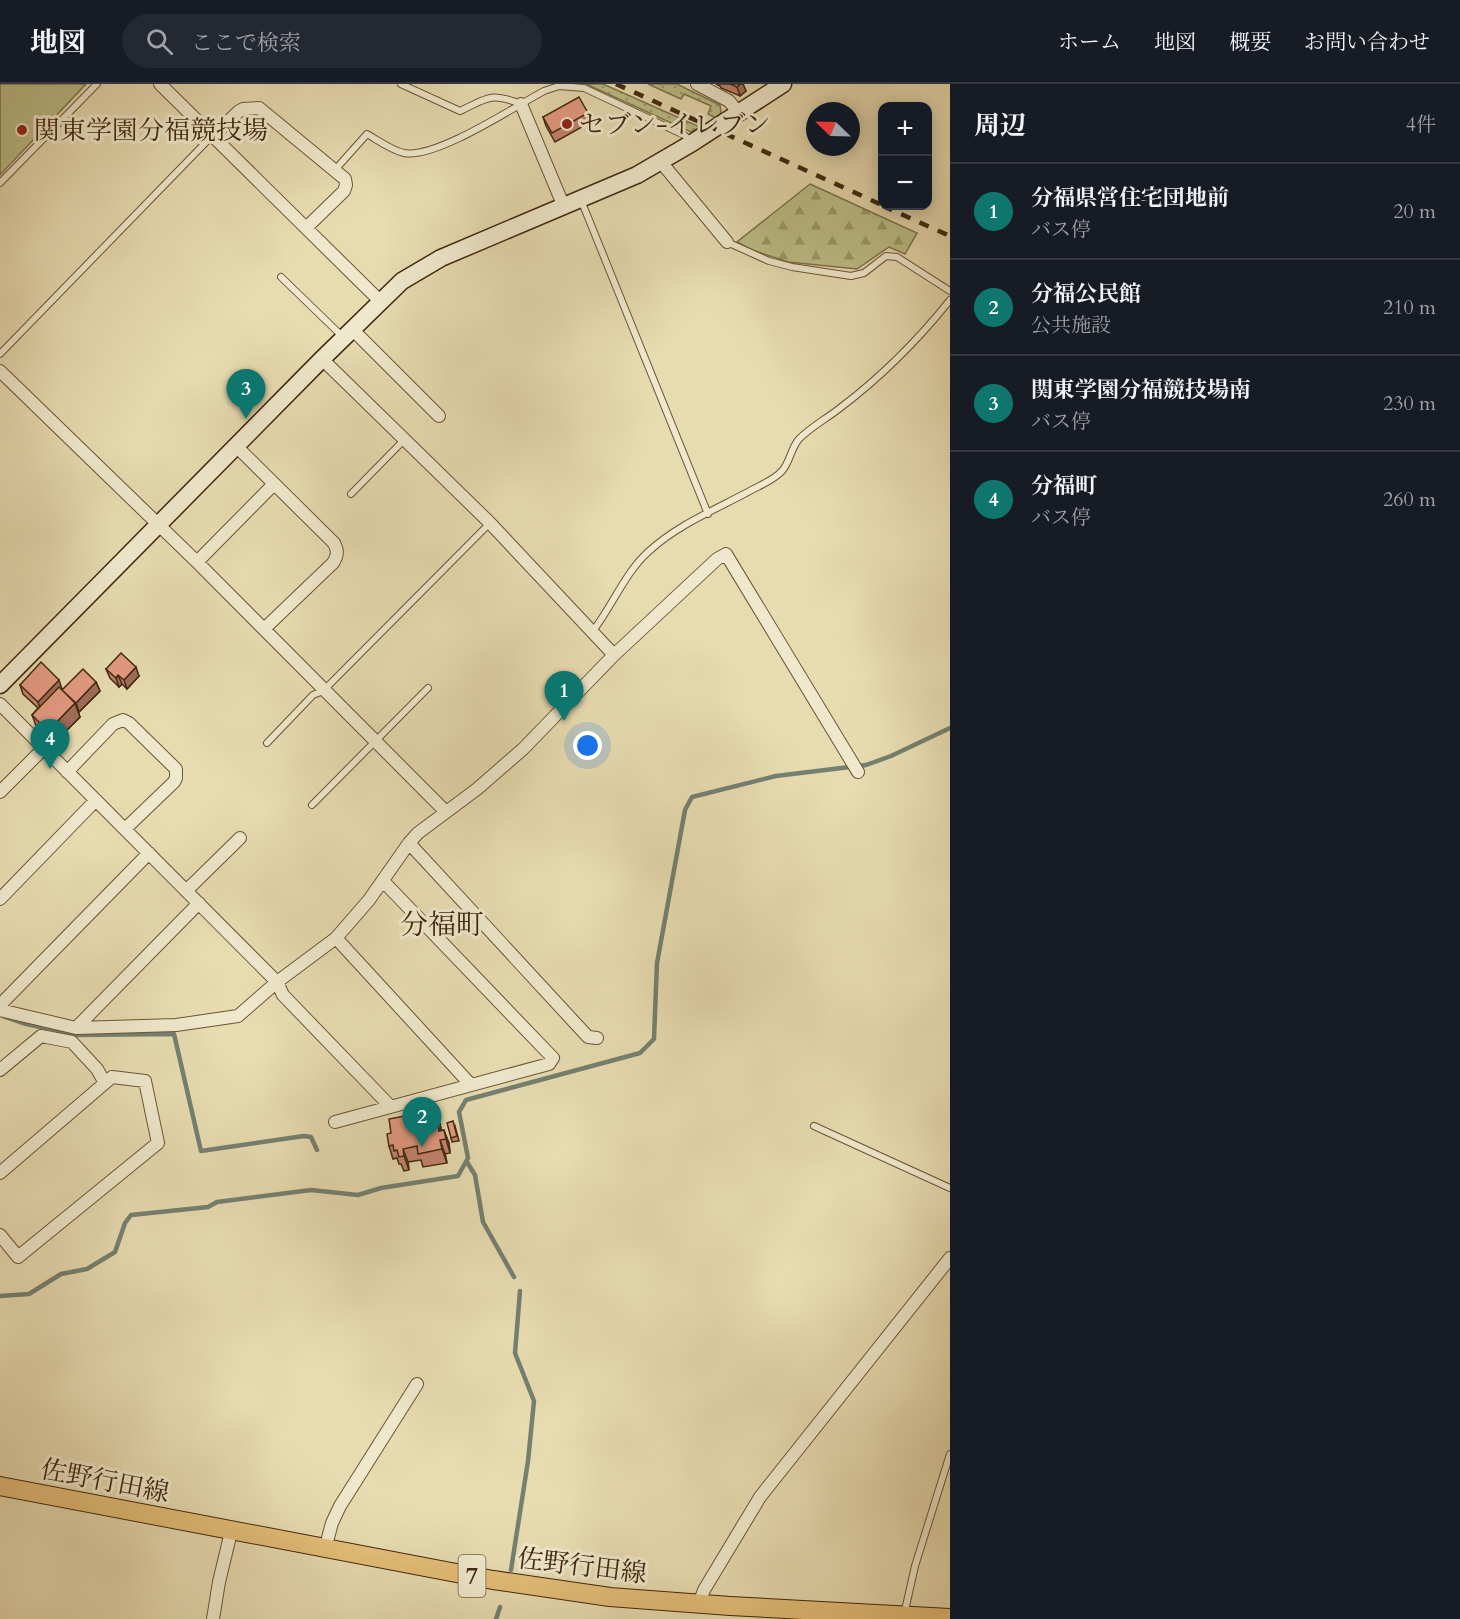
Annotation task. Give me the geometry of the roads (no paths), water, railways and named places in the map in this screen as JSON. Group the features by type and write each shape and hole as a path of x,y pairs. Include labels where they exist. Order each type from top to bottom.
{"main road":[{"name":"佐野行田線","path":"0,1486 231,1532 538,1587 610,1597 699,1604 730,1612 950,1618"}],"street":[{"path":"160,84 380,301"},
{"path":"696,84 722,96 739,113"},
{"path":"0,685 402,281 441,258 564,207 661,162 783,84"},
{"path":"521,104 564,207"},
{"path":"213,136 238,112 255,107 260,108 345,179 344,191 306,228"},
{"path":"661,162 727,242"},
{"path":"348,333 439,416"},
{"path":"322,359 490,523 614,655"},
{"path":"0,371 197,562 446,812"},
{"path":"236,446 334,543 337,550 337,557 264,629"},
{"path":"197,562 274,484"},
{"path":"0,1010 76,1028 176,1025 238,1016 277,982 336,938 383,881 418,833 523,749 614,655 717,559 726,554 858,772"},
{"path":"0,704 277,982 283,995 390,1106"},
{"path":"67,772 113,724 123,720 129,723 176,769 177,778 174,782 125,829"},
{"path":"0,792 44,748"},
{"path":"0,899 96,800"},
{"path":"186,891 240,838"},
{"path":"409,843 588,1036 597,1038"},
{"path":"0,1005 149,853"},
{"path":"335,1122 549,1064 553,1058 383,881"},
{"path":"76,1028 199,903"},
{"path":"336,938 471,1084"},
{"path":"0,1070 41,1036 72,1042 97,1070 105,1083"},
{"path":"0,1173 112,1077 145,1081 158,1143 18,1257 0,1235"},
{"path":"699,1604 704,1590 760,1497 950,1258"},
{"path":"326,1549 332,1523 340,1506 417,1384"},
{"path":"213,1619 231,1532"}],"lane":[{"path":"0,183 97,84"},
{"path":"401,84 460,111 487,98 501,96 521,104"},
{"path":"334,171 367,134 402,152 413,154 448,144 559,86 584,88 684,135 692,143"},
{"path":"0,354 213,136"},
{"path":"580,200 708,514"},
{"path":"727,242 769,261 851,276 864,273 886,256 897,257 950,291"},
{"path":"281,277 348,333"},
{"path":"592,632 606,614 636,565 647,553 676,529 776,476 786,465 798,439 841,408 905,352 950,300"},
{"path":"351,494 404,440"},
{"path":"267,743 313,695 323,691 490,523"},
{"path":"312,805 428,688"},
{"path":"814,1126 950,1188"},
{"path":"904,1616 915,1566 950,1454"}],"waterway":[{"path":"0,1296 29,1294 61,1274 87,1269 115,1252 125,1223 131,1215 208,1207 217,1202 311,1190 358,1195 381,1188 458,1176 468,1158 459,1112 466,1100 640,1053 654,1039 657,963 685,810 692,797 776,776 866,765 891,756 950,728"},
{"path":"3,1016 26,1024 78,1035 174,1034 201,1151 304,1136 311,1137 317,1150"},
{"path":"467,1162 475,1175 483,1222 514,1277"},
{"path":"511,1570 528,1461 534,1401 515,1353 520,1291"},
{"path":"496,1619 500,1607"}],"railway":[{"path":"616,84 878,203"},
{"path":"892,210 950,236"}],"place":[{"name":"セブン-イレブン","path":"567,124"},
{"name":"関東学園分福競技場","path":"22,130"},
{"name":"関東学園分福競技場南","path":"246,419"},
{"name":"分福県営住宅団地前","path":"564,721"},
{"name":"分福町","path":"50,769"},
{"name":"分福公民館","path":"422,1147"}],"district":[{"name":"分福町","path":"442,925"}]}
